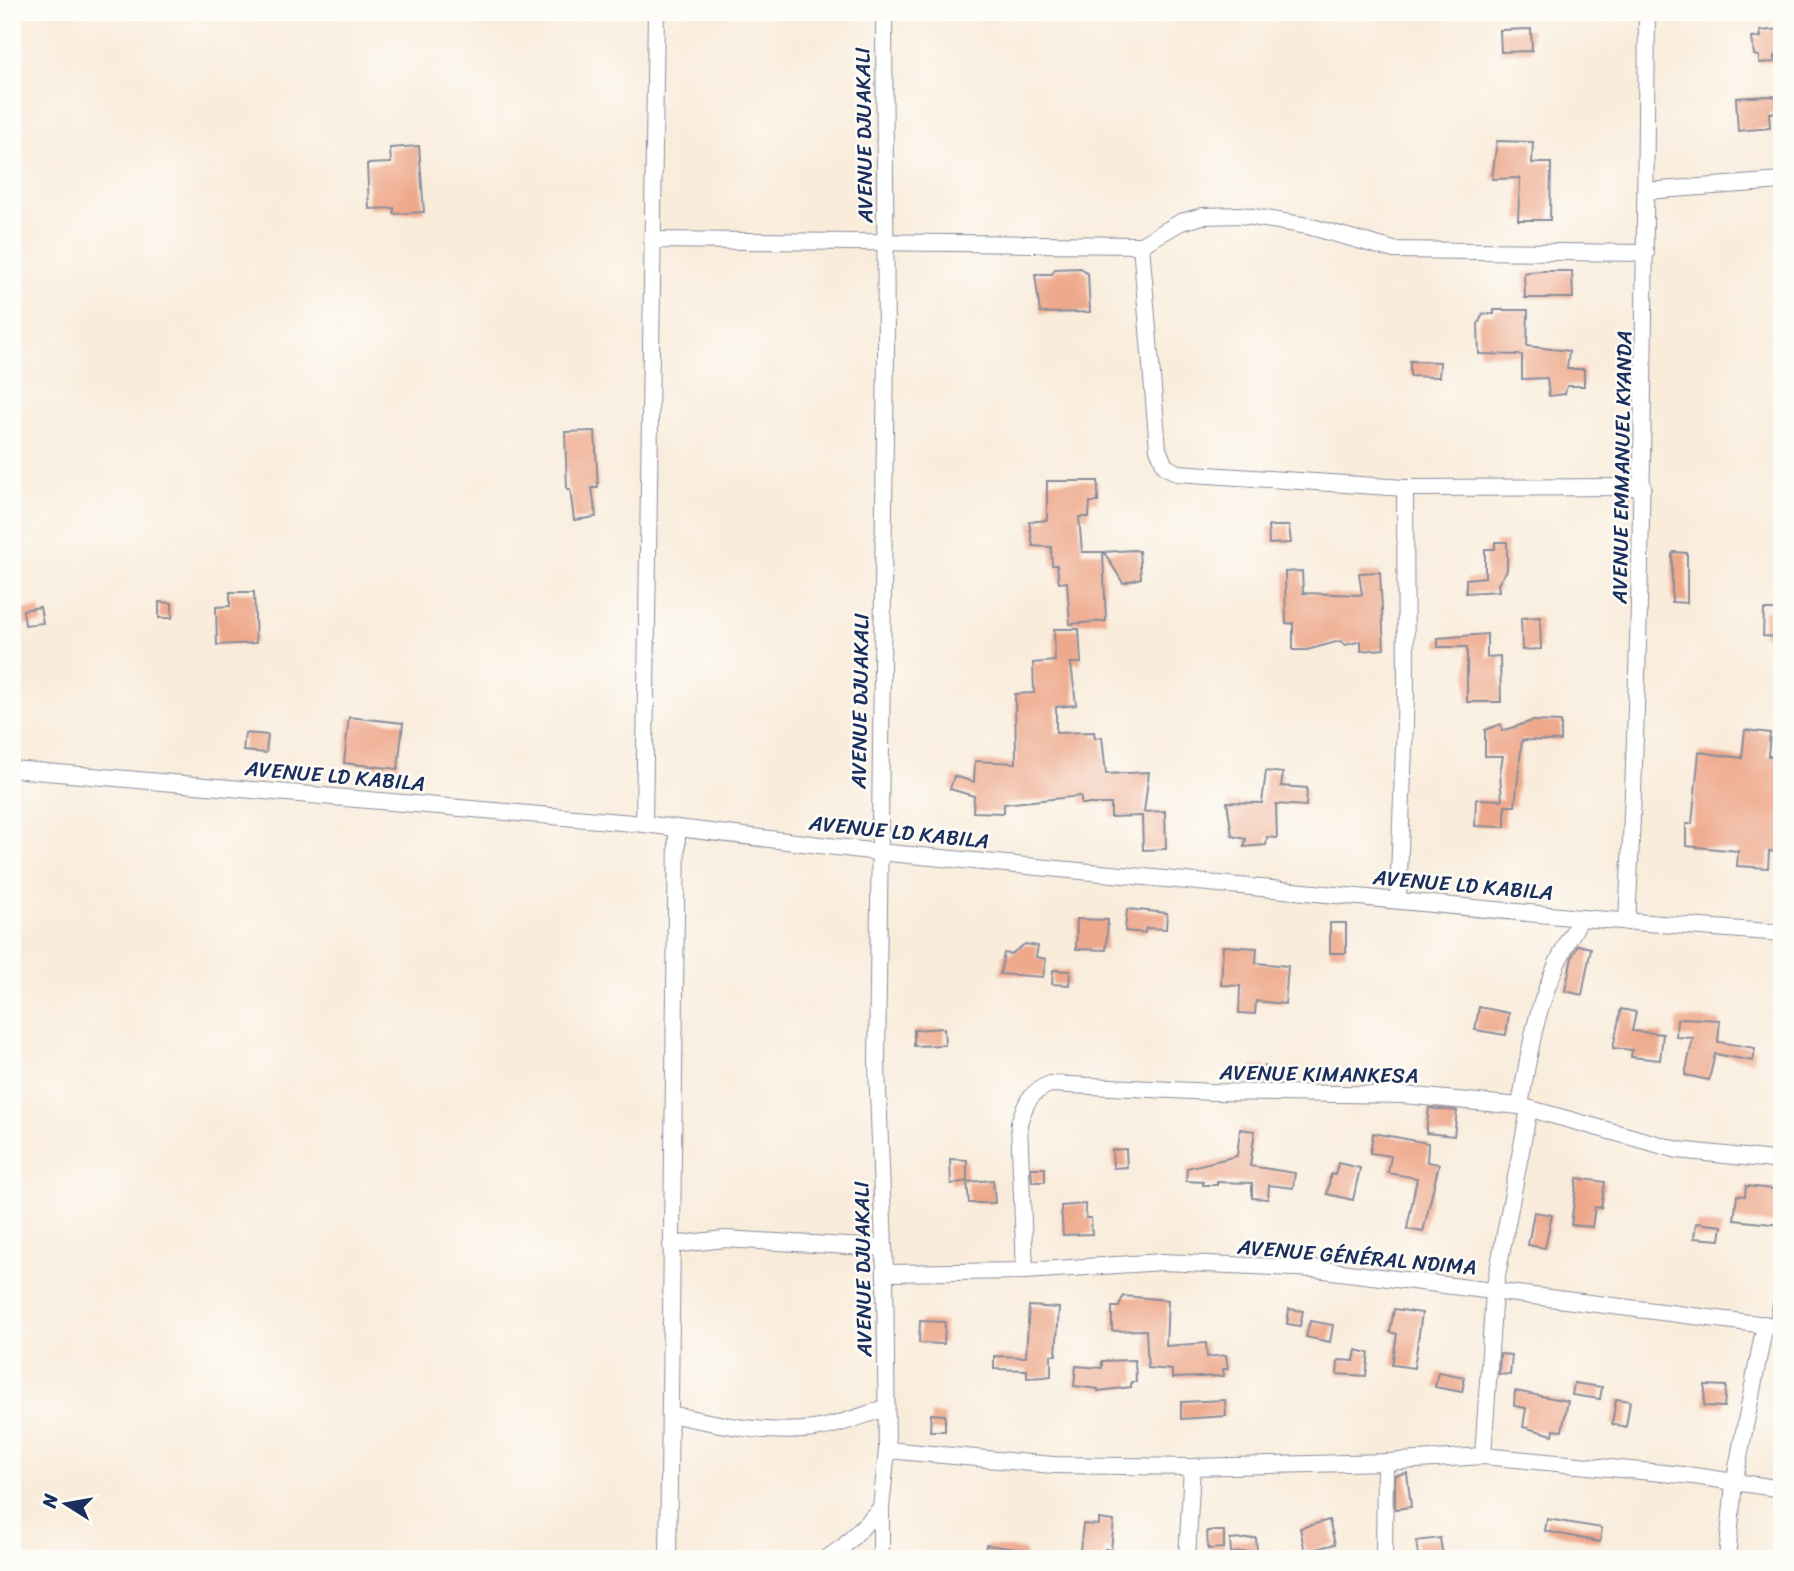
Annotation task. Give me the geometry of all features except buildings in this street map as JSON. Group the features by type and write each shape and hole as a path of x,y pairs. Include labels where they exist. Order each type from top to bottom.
{"street":[{"path":"644,824 656,12"},
{"name":"AVENUE DJUAKALI","path":"881,1559 881,1508 887,1450 885,1273 877,1064 886,241 884,12"},
{"name":"AVENUE EMMANUEL KYANDA","path":"1628,922 1638,705 1643,487 1647,12"},
{"path":"1646,191 1782,181"},
{"path":"652,240 734,243 886,241 1141,245 1181,222 1203,216 1241,215 1308,226 1394,250 1646,253"},
{"path":"1141,245 1158,449 1165,466 1177,473 1405,488 1643,487"},
{"path":"1398,900 1406,695 1405,488"},
{"name":"AVENUE LD KABILA","path":"12,769 644,824 878,852 1581,918 1782,933"},
{"path":"668,1559 677,830"},
{"path":"1483,1456 1494,1291 1541,1002 1555,963 1581,918"},
{"name":"AVENUE KIMANKESA","path":"1025,1270 1020,1123 1026,1100 1036,1090 1050,1084 1199,1092 1403,1095 1525,1107 1678,1150 1782,1161"},
{"path":"671,1245 725,1239 884,1248"},
{"name":"AVENUE GÉNÉRAL NDIMA","path":"885,1273 1191,1264 1317,1269 1774,1325"},
{"path":"1727,1559 1734,1483 1782,1300"},
{"path":"670,1414 733,1428 774,1432 816,1429 886,1408"},
{"path":"887,1450 1053,1465 1192,1467 1385,1462 1483,1456 1782,1489"},
{"path":"1384,1559 1385,1462"},
{"path":"1188,1559 1192,1467"},
{"path":"826,1559 844,1546 881,1508"}]}
